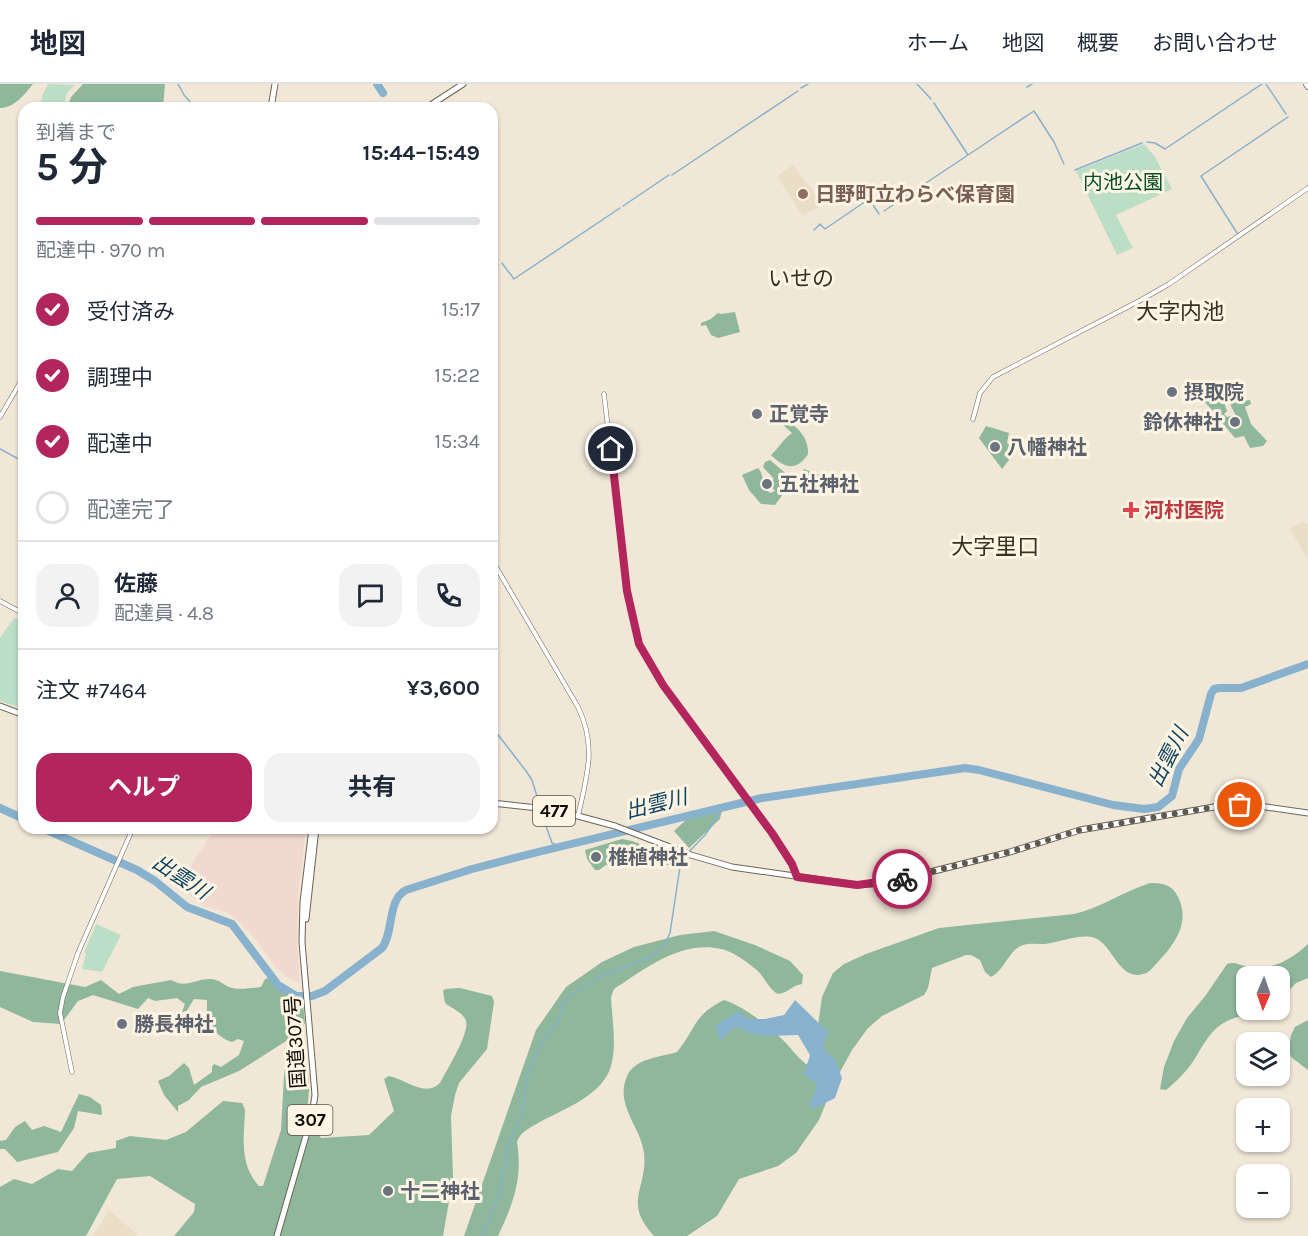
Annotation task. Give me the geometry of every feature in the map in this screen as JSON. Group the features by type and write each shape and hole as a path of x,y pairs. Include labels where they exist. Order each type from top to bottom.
{"highway":[{"path":"273,102 275,84"},
{"path":"435,102 463,84"},
{"path":"0,706 18,713"},
{"name":"477","path":"498,805 547,809 579,816 615,826 691,855 732,867 857,885 886,883 1010,852 1080,830 1227,805 1252,805 1308,813"},
{"name":"国道307号","path":"277,1236 312,1115 315,1095 303,948 313,834"}],"street":[{"path":"973,419 980,393 993,377 1162,288 1308,188"},
{"path":"0,417 18,386"},
{"path":"604,394 627,591 639,644 663,685 782,848 797,877"},
{"path":"498,570 583,717 590,744 590,760 579,816"},
{"path":"0,601 18,611"},
{"path":"72,1072 60,1013 63,997 78,953 130,834"}],"shaded area":[{"name":"日野町立わらべ保育園","path":"793,165 819,199 818,208 802,215 777,176"},
{"path":"1303,521 1308,523 1308,560 1290,529"},
{"path":"211,834 305,834 299,888 297,937 300,983 289,978 275,966 253,936 231,914 201,904 178,886"},
{"path":"109,1210 139,1236 93,1236"}],"green space":[{"path":"0,84 33,84 10,106 0,108"},
{"path":"48,84 75,85 67,93 65,102 41,102"},
{"path":"83,84 165,84 164,102 69,102"},
{"name":"内池公園","path":"1144,144 1155,157 1172,189 1116,215 1133,248 1117,255 1076,171"},
{"path":"735,312 740,332 718,338 711,335 706,325 701,326 701,323 718,313"},
{"path":"1213,385 1224,402 1227,411 1224,414 1227,417 1231,416 1233,419 1236,416 1228,400 1234,397 1235,390 1239,391 1243,401 1250,400 1251,404 1245,407 1251,424 1267,441 1263,446 1250,448 1244,436 1235,438 1200,396"},
{"path":"784,418 801,433 808,448 808,454 804,459 791,466 781,463 771,455 792,433 781,423"},
{"path":"986,426 1009,433 1007,443 1016,451 1002,469 979,438"},
{"path":"770,460 790,477 784,485 783,494 775,505 761,504 749,490 742,475 758,468 767,490 770,493 775,491 769,484 774,479 763,467 765,462"},
{"path":"804,469 819,475 823,489 814,495 808,486 809,479 802,475"},
{"path":"14,618 18,619 18,707 0,701 0,638"},
{"path":"722,810 720,819 689,848 674,831 687,819"},
{"path":"622,839 676,858 675,861 669,865 619,850 616,855 617,863 595,870 587,859 585,850"},
{"path":"1150,883 1164,884 1174,891 1179,899 1183,917 1174,941 1147,972 1135,975 1128,972 1101,942 1089,937 1023,945 1014,951 1000,970 991,977 985,972 980,960 971,955 932,968 928,988 924,995 882,1016 868,1028 852,1050 834,1083 819,1120 796,1153 778,1166 739,1179 717,1216 687,1236 654,1236 645,1224 638,1204 644,1153 626,1105 624,1085 628,1074 643,1061 677,1052 706,1011 724,1000 732,1003 777,1034 806,1064 813,1062 822,997 833,973 844,964 939,928 1074,914 1094,908"},
{"path":"96,924 121,935 102,972 82,969 86,954 84,953"},
{"path":"714,931 755,945 790,961 803,975 802,984 778,994 757,970 742,959 725,950 706,947 678,952 664,958 614,989 611,997 614,1049 607,1076 582,1100 526,1130 521,1135 517,1142 518,1180 498,1236 464,1236 536,1030 566,987 602,962 634,947 680,935"},
{"path":"1308,944 1308,978 1296,983 1290,989 1290,966 1272,966 1295,955"},
{"path":"1234,963 1243,966 1236,966 1236,1017 1217,1027 1183,1074 1166,1090 1160,1089 1164,1067 1174,1041 1187,1018 1227,964"},
{"path":"0,971 85,987 101,980 119,994 133,987 171,980 186,984 214,979 229,987 242,989 261,987 265,979 269,978 286,994 303,1004 305,1023 297,1034 239,1071 201,1087 189,1100 178,1106 178,1112 164,1095 158,1081 169,1076 184,1063 189,1068 194,1085 212,1072 214,1064 221,1067 239,1055 244,1041 238,1039 228,1041 202,1022 207,1010 207,1000 194,999 186,1012 182,1012 185,1004 177,998 155,1001 148,998 138,1009 93,995 78,1001 61,1024 33,1022 0,1007"},
{"path":"460,988 492,996 494,1002 487,1049 459,1083 455,1095 451,1116 453,1178 443,1236 174,1236 194,1212 195,1204 150,1176 117,1179 86,1236 0,1236 0,1187 14,1179 32,1184 58,1169 72,1171 88,1153 116,1148 116,1141 130,1136 166,1140 186,1132 223,1101 242,1103 245,1110 244,1150 248,1169 259,1186 263,1186 281,1130 285,1069 291,1065 301,1067 308,1073 307,1115 321,1138 369,1135 394,1111 384,1079 389,1076 428,1089 440,1083 461,1043 466,1027 463,1016 445,1003 443,991"},
{"path":"1308,1020 1308,1070 1291,1057 1290,1042 1295,1027"},
{"path":"79,1094 90,1097 101,1105 102,1115 78,1111 74,1128 58,1152 17,1162 5,1149 0,1149 0,1141 6,1140 15,1127 25,1121 32,1130 44,1126 61,1132"}],"water":[{"path":"795,1000 829,1033 824,1041 824,1050 835,1059 842,1078 835,1098 813,1109 808,1103 813,1098 817,1084 804,1075 810,1055 798,1035 759,1035 737,1026 721,1041 715,1026 738,1011 748,1019 765,1019 784,1015"}],"waterway":[{"path":"178,84 190,102"},
{"path":"377,84 383,93"},
{"path":"801,88 808,84"},
{"path":"917,84 931,99"},
{"path":"1027,87 1032,84"},
{"path":"1147,142 1155,143 1165,149 1262,84"},
{"path":"1266,84 1286,114"},
{"path":"672,175 798,91"},
{"path":"934,103 968,155 1034,111 1054,142 1064,164"},
{"path":"1237,233 1201,176 1288,117"},
{"path":"1075,170 1142,143"},
{"path":"884,211 968,155"},
{"path":"623,206 669,175"},
{"path":"814,230 820,224 825,229 869,199 879,214"},
{"path":"502,263 514,279 620,208"},
{"path":"0,449 18,459"},
{"name":"出雲川","path":"56,834 137,870 155,881 187,907 232,924 278,985 296,996 312,996 325,991 382,948 386,941 396,901 406,890 472,869 762,798 965,768 1113,805 1144,809 1158,807 1172,796 1179,769 1199,739 1214,689 1241,688 1308,664"},
{"path":"498,735 532,780 539,803"},
{"path":"482,1236 500,1193 508,1146 522,1113 527,1077 544,1038 559,1021 563,1001 597,978 650,957 663,948 670,933 681,860 705,835 725,806"},
{"name":"出雲川","path":"0,808 18,816"},
{"path":"543,813 544,817"},
{"path":"545,823 552,843 559,846"}],"way so far":[{"path":"902,879 1010,852 1097,826 1227,805 1240,805"}],"place":[{"name":"日野町立わらべ保育園","path":"803,194"},
{"name":"摂取院","path":"1172,392"},
{"name":"正覚寺","path":"757,414"},
{"name":"鈴休神社","path":"1235,422"},
{"name":"八幡神社","path":"995,447"},
{"name":"五社神社","path":"767,484"},
{"name":"河村医院","path":"1131,510"},
{"name":"椎植神社","path":"596,857"},
{"name":"勝長神社","path":"122,1024"},
{"name":"十二神社","path":"388,1191"}],"district":[{"name":"いせの","path":"801,278"},
{"name":"大字内池","path":"1180,311"},
{"name":"大字里口","path":"995,546"}],"route":[{"path":"611,449 627,591 635,631 639,644 663,685 772,833 792,864 797,877 843,885 872,885 902,879"}]}
